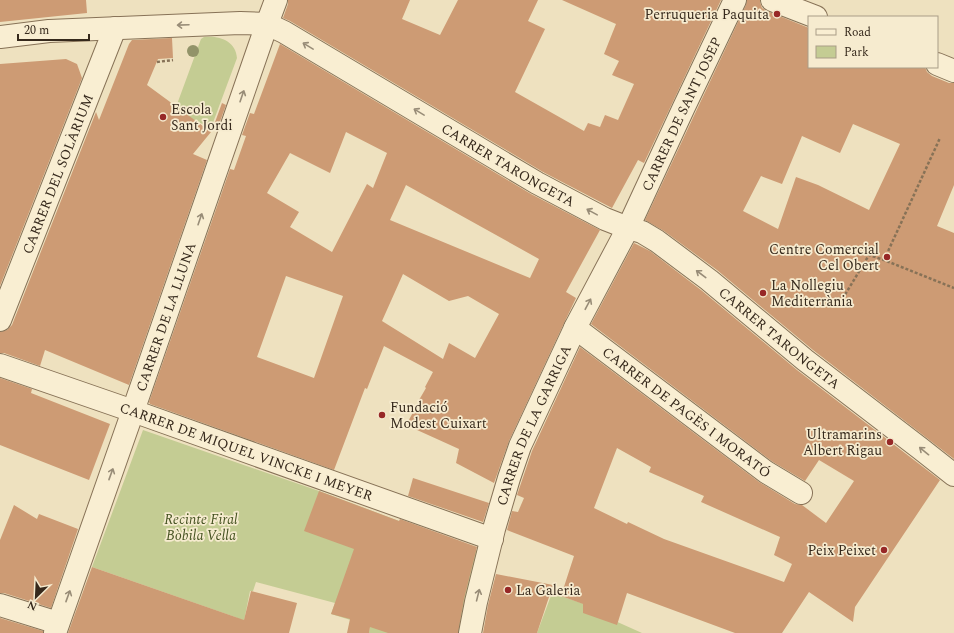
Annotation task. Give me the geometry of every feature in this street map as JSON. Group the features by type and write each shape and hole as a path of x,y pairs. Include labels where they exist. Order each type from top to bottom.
{"street":[{"name":"CARRER DE LA LLUNA","path":"57,628 276,0"},
{"name":"CARRER DE SANT JOSEP","path":"628,228 735,0"},
{"path":"772,0 813,16"},
{"name":"CARRER TARONGETA","path":"0,37 48,31 240,23 267,24 284,32 537,183 605,219 642,232 658,241 709,280 805,360 954,476"},
{"name":"CARRER DEL SOLÀRIUM","path":"0,320 115,28"},
{"path":"938,64 954,71"},
{"name":"CARRER DE LA GARRIGA","path":"470,633 476,602 492,539 509,478 520,446 575,328 628,228"},
{"name":"CARRER DE PAGÈS I MORATÓ","path":"575,328 770,474 801,493"},
{"name":"CARRER DE MIQUEL VINCKE I MEYER","path":"0,365 492,539"},
{"path":"0,605 57,628"}],"path":[{"path":"157,62 173,60"},
{"path":"884,260 940,138"},
{"path":"840,303 869,255 954,288"}],"green space":[{"path":"204,37 215,37 226,40 234,47 237,58 211,128 179,113 176,107 201,39"},
{"name":"Recinte Firal Bòbila Vella","path":"143,430 319,491 479,551 464,633 369,633 370,626 331,614 335,603 256,582 253,591 250,591 244,621 92,567"},
{"path":"552,593 584,604 584,607 642,633 537,633"}],"building":[{"path":"0,0 86,0 87,13 0,22"},
{"path":"288,0 410,0 402,19 440,35 458,0 538,0 528,21 545,29 515,92 584,131 588,123 600,127 605,115 618,120 634,84 612,75 619,61 604,54 616,24 562,0 721,0 644,163 638,160 612,208 543,172 283,18"},
{"path":"747,0 760,0 762,8 767,11 808,28 808,68 925,68 927,72 932,76 949,83 954,83 954,185 937,226 954,233 954,459 813,350 717,270 664,231 645,220","holes":["853,124 900,144 869,210 818,185 796,177 778,229 743,211 761,176 782,184 802,136 840,153"]},
{"path":"172,38 173,58 158,59 147,85 211,132 193,154 207,160 129,385 45,350 40,366 4,353 0,353 0,332 7,330 12,325 96,112 99,120 129,44 132,40"},
{"path":"280,44 531,194 600,230 566,292 576,298 509,441 494,483 456,463 459,449 406,425 433,372 384,346 367,389 365,388 334,470 150,404 149,402 230,169 234,170 246,136 242,135 250,113 254,114","holes":["346,132 387,153 373,188 367,184 332,252 290,227 299,212 267,193 290,153 330,173","406,185 539,259 530,278 390,220","403,274 449,301 468,296 499,314 475,358 449,343 443,359 382,321","286,276 343,296 314,378 257,357"]},
{"path":"66,59 77,64 82,78 0,286 0,64"},
{"path":"222,103 226,105 218,127 214,125"},
{"path":"634,243 650,251 701,290 797,370 940,480 855,607 853,622 809,592 782,633 735,633 627,593 617,625 583,613 583,604 561,596 574,556 507,530 512,511 518,512 524,498 517,495 532,451 580,347 759,482 795,504 802,505 826,523 854,481 819,460 805,481 773,462 591,324","holes":["617,448 651,467 649,472 704,496 701,502 780,537 774,555 792,564 784,582 664,539 628,522 627,524 594,508"]},
{"path":"0,378 32,389 31,393 110,424 89,480 0,445"},
{"path":"413,478 489,503 483,522 408,496"},
{"path":"319,491 399,521 400,519 477,547 464,599 458,633 388,633 370,627 369,633 347,633 350,619 331,614 354,549 304,531"},
{"path":"14,505 37,519 39,514 78,529 51,608 0,593 0,540"},
{"path":"92,567 244,620 251,591 297,603 289,633 68,633"},
{"path":"496,574 553,585 537,633 483,633"},
{"path":"0,618 43,631 43,633 0,633"}],"place":[{"name":"Perruqueria Paquita","path":"777,14"},
{"name":"Escola Sant Jordi","path":"163,117"},
{"name":"Centre Comercial Cel Obert","path":"887,257"},
{"name":"La Nollegiu Mediterrània","path":"763,293"},
{"name":"Fundació Modest Cuixart","path":"382,415"},
{"name":"Ultramarins Albert Rigau","path":"890,442"},
{"name":"Peix Peixet","path":"884,550"},
{"name":"La Galeria","path":"508,590"}]}
